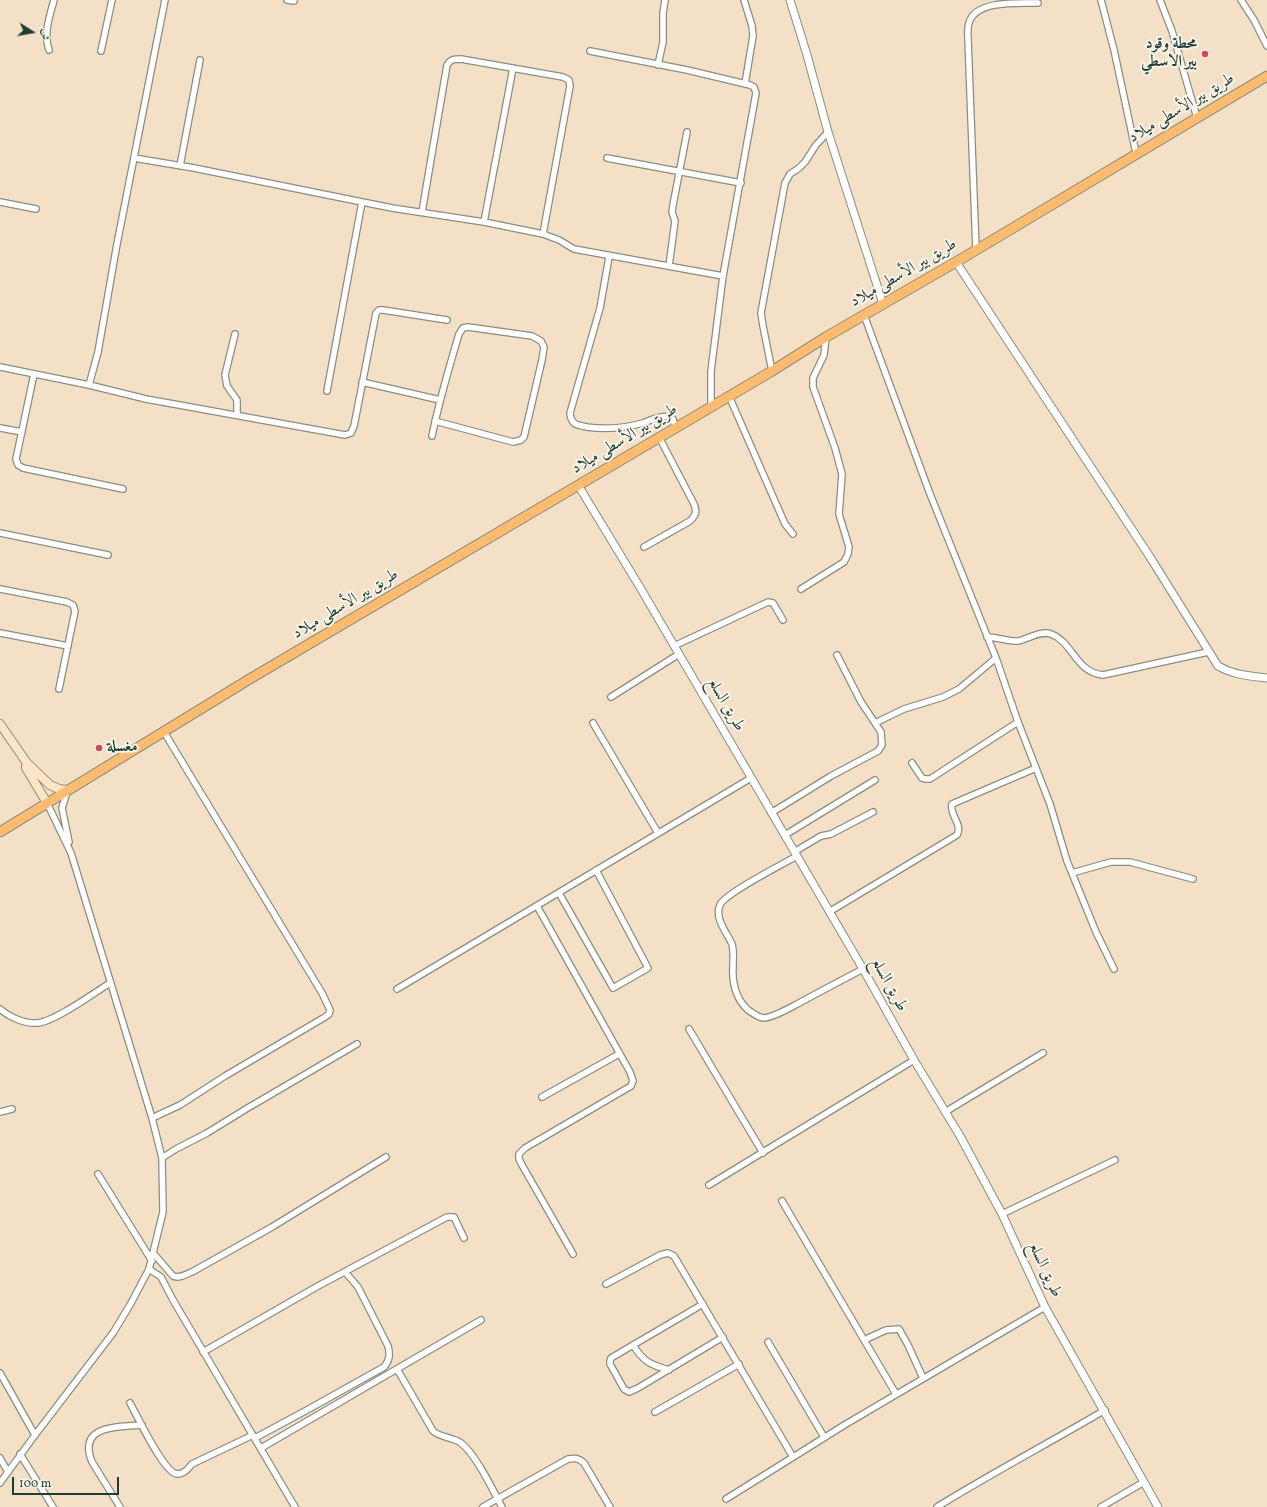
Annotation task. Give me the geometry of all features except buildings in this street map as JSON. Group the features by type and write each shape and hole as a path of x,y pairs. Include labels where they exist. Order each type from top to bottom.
{"main road":[{"name":"طريق بير الأسطى ميلاد","path":"0,832 254,676 772,371 826,337 956,262 1267,76"},
{"path":"0,724 26,763 50,785 59,789 68,790"},
{"path":"26,763 26,768 47,803"}],"street":[{"path":"49,50 47,37 54,0"},
{"path":"102,51 112,0"},
{"path":"89,385 98,352 165,0"},
{"path":"658,65 663,42 663,13 665,0"},
{"path":"744,0 753,31 750,59 745,84"},
{"path":"790,0 828,132 883,304"},
{"path":"1101,0 1114,50 1136,153"},
{"path":"1160,0 1172,31 1197,118"},
{"path":"1241,0 1254,20 1267,46"},
{"path":"976,250 968,38 969,22 975,11 986,5 1038,3"},
{"path":"590,51 754,87 756,93 724,276 711,371 711,406"},
{"path":"422,212 447,64 450,60 454,58 563,77 569,80 570,86 543,234"},
{"path":"180,166 200,60"},
{"path":"484,222 513,68"},
{"path":"669,266 675,221 672,212 687,132"},
{"path":"772,371 762,326 761,312 785,183 790,174 805,162 816,145 828,132"},
{"path":"134,158 362,202 484,222 543,234 559,240 574,249 724,276"},
{"path":"607,158 741,183"},
{"path":"0,202 36,209"},
{"path":"327,391 362,202"},
{"path":"609,256 600,308 570,413 570,419 577,425 600,429 622,428 661,417 668,417 673,419 675,428"},
{"path":"956,262 1150,557 1218,666 1229,672 1267,678"},
{"path":"0,367 89,385 146,399 345,435 351,433 354,426 376,312 379,310 447,320"},
{"path":"864,315 930,494 996,658 1018,722 1050,804 1072,873 1096,932 1114,969"},
{"path":"432,436 435,421 440,400 459,334 463,328 468,327 532,336 541,341 544,347 542,360 524,437 521,440 513,442 435,421"},
{"path":"235,334 225,375 227,386 237,400 237,415"},
{"path":"801,589 844,562 850,547 839,514 842,474 835,448 813,387 812,378 824,355 826,337"},
{"path":"34,374 16,459 18,465 23,468 123,489"},
{"path":"362,382 440,400"},
{"path":"729,396 785,524 793,534"},
{"path":"0,428 22,432"},
{"path":"644,547 690,521 695,517 696,512 694,504 659,437"},
{"name":"طريق السلع","path":"578,485 785,835 945,1112 1002,1214 1045,1307 1105,1410 1158,1507"},
{"path":"0,533 108,555"},
{"path":"0,589 67,602 73,605 75,611 59,689"},
{"path":"674,646 768,602 773,603 783,620"},
{"path":"0,633 68,646"},
{"path":"987,637 1019,641 1041,633 1050,633 1059,638 1085,668 1095,674 1103,675 1208,652"},
{"path":"611,697 679,654"},
{"path":"771,813 831,776 878,751 882,745 881,732 861,702 837,655"},
{"path":"875,723 904,709 943,697 959,689 996,658"},
{"path":"912,763 922,778 930,779 968,756 1018,722"},
{"path":"593,723 658,833"},
{"path":"152,1118 180,1105 225,1076 325,1017 330,1010 322,993 164,732"},
{"path":"829,912 957,835 959,828 952,810 952,804 1036,768"},
{"path":"398,989 751,778"},
{"path":"785,835 875,780"},
{"path":"0,1483 34,1435 113,1333 130,1305 152,1261 163,1212 162,1158 152,1118 70,853 62,808 68,790"},
{"path":"47,803 70,853"},
{"path":"863,969 770,1016 763,1018 757,1016 743,1005 732,982 734,954 732,944 720,921 718,911 720,903 732,894 796,854 821,836 831,834 873,812"},
{"path":"1072,873 1111,862 1130,862 1193,879"},
{"path":"558,893 613,988 648,968 596,870"},
{"path":"537,906 633,1081 631,1086 526,1148 519,1154 519,1159 522,1165 573,1254"},
{"path":"0,1009 5,1014 32,1023 48,1020 110,983"},
{"path":"689,1029 763,1153"},
{"path":"162,1158 357,1044"},
{"path":"945,1112 1044,1053"},
{"path":"542,1097 619,1054"},
{"path":"709,1186 914,1060"},
{"path":"0,1112 12,1109"},
{"path":"154,1254 173,1276 180,1277 192,1272 272,1227 386,1157"},
{"path":"1002,1214 1115,1160"},
{"path":"98,1174 152,1261"},
{"path":"782,1201 896,1394"},
{"path":"203,1352 447,1216 454,1217 464,1238"},
{"path":"606,1284 651,1260 671,1253 680,1264 704,1304 793,1457"},
{"path":"149,1269 161,1277 203,1352 295,1507"},
{"path":"130,1403 161,1460 171,1472 176,1474 185,1472 192,1464 254,1436 384,1367 388,1362 390,1351 388,1346 358,1287 345,1272"},
{"path":"704,1304 611,1358 610,1364 624,1389 629,1392 638,1388 723,1337"},
{"path":"726,1499 824,1437 1045,1307"},
{"path":"261,1448 481,1320"},
{"path":"864,1340 886,1330 898,1329 908,1345 923,1378"},
{"path":"768,1342 824,1437"},
{"path":"632,1345 645,1361 669,1370"},
{"path":"655,1412 739,1364"},
{"path":"397,1369 433,1431 462,1444 475,1459 502,1507"},
{"path":"0,1373 34,1435"},
{"path":"937,1507 976,1483 1105,1410"},
{"path":"120,1507 92,1462 89,1445 96,1433 102,1429 142,1424"},
{"path":"20,1454 53,1507"},
{"path":"0,1458 8,1472"},
{"path":"483,1507 568,1459 574,1458 580,1459 584,1462 610,1507"},
{"path":"1101,1507 1144,1482"}],"place":[{"name":"محطة وقود بير الاسطي","path":"1205,54"},
{"name":"مغسلة","path":"99,748"}]}
